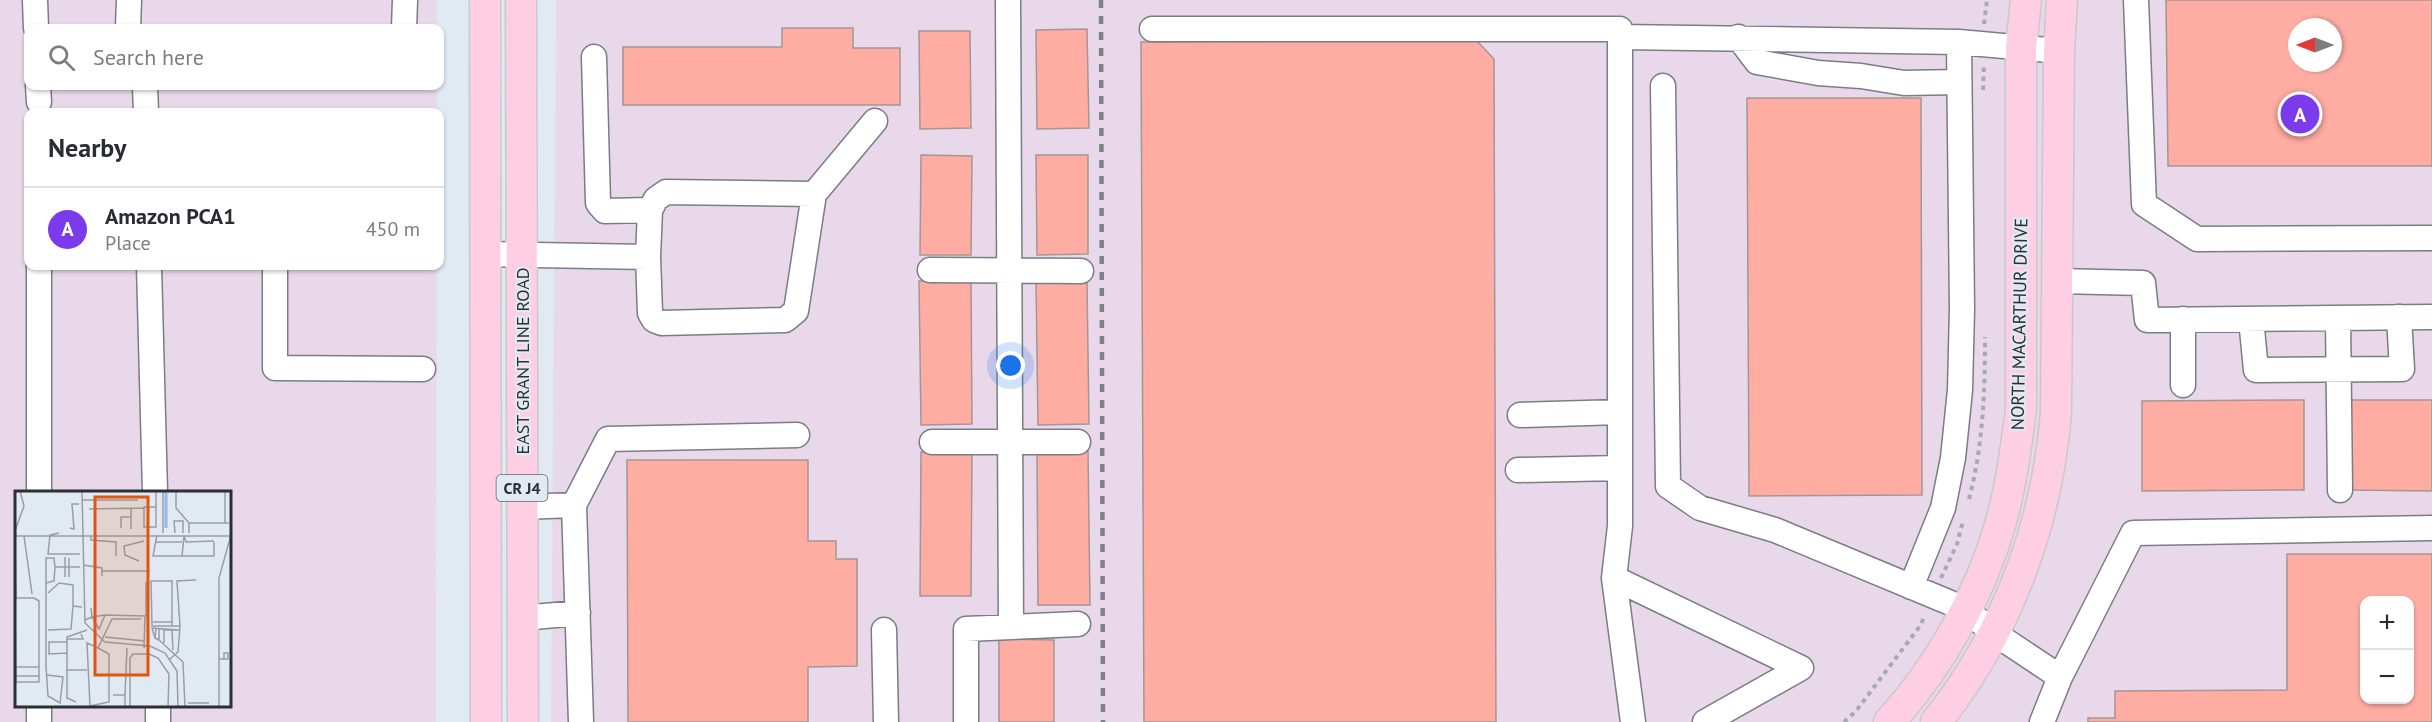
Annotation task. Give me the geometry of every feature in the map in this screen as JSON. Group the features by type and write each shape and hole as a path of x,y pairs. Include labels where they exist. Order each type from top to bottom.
{"main road":[{"name":"EAST GRANT LINE ROAD","path":"485,0 486,722"},
{"name":"EAST GRANT LINE ROAD","path":"521,0 523,722"},
{"name":"NORTH MACARTHUR DRIVE","path":"1888,722 1904,706 1936,662 1978,586 2000,526 2014,465 2021,409 2021,48 2026,0"},
{"name":"NORTH MACARTHUR DRIVE","path":"1936,722 1959,693 1994,633 2018,584 2041,512 2053,451 2056,412 2059,51 2062,0"}],"lane":[{"path":"35,0 36,24"},
{"path":"128,24 129,0"},
{"path":"404,24 405,0"},
{"path":"1008,0 1011,627"},
{"path":"2136,0 2144,204 2197,239 2432,238"},
{"path":"1152,29 1620,29 1620,526 1614,578 1633,722"},
{"path":"1620,38 1959,42 2059,51"},
{"path":"1738,38 1757,62 1818,73 1861,76 1904,83 1959,82"},
{"path":"1911,587 1942,508 1953,459 1960,390 1962,309 1959,42"},
{"path":"594,57 598,203 605,211 650,210"},
{"path":"1663,86 1668,486 1700,508 1775,530 1965,609 1994,633 2060,677"},
{"path":"145,90 146,108"},
{"path":"814,194 666,192 656,199 650,210 648,256 650,314 654,320 662,322 785,321 796,311 814,194 875,121"},
{"path":"486,254 648,256"},
{"path":"39,270 39,491"},
{"path":"149,270 155,491"},
{"path":"275,270 275,368 423,369"},
{"path":"930,270 1081,271"},
{"path":"2057,282 2143,283 2147,320 2432,317"},
{"path":"2252,319 2256,370 2402,369 2399,317"},
{"path":"2338,318 2340,490"},
{"path":"2183,320 2183,385"},
{"path":"1520,415 1620,412"},
{"path":"582,722 574,505 608,439 797,435"},
{"path":"932,442 1078,442"},
{"path":"1518,470 1620,468"},
{"path":"522,507 574,505"},
{"path":"2042,722 2060,677 2133,533 2432,528"},
{"path":"1614,578 1801,668 1705,722"},
{"path":"522,618 578,613"},
{"path":"966,722 966,629 1078,624"},
{"path":"884,630 886,722"}],"shaded area":[{"path":"0,0 437,0 437,24 24,24 24,90 437,90 437,108 24,108 24,270 437,270 436,722 0,722"},
{"path":"556,0 2432,0 2432,722 551,722"}],"building":[{"path":"2166,0 2432,0 2432,166 2168,166"},
{"path":"782,28 853,28 853,48 900,48 900,105 623,105 623,47 782,47"},
{"path":"1087,29 1089,128 1037,129 1036,30"},
{"path":"919,31 970,31 971,128 920,129"},
{"path":"1476,40 1494,59 1496,722 1144,722 1141,42"},
{"path":"1747,98 1921,98 1922,495 1749,496"},
{"path":"921,155 972,156 971,255 920,255"},
{"path":"1036,155 1088,155 1088,254 1037,255"},
{"path":"919,281 971,281 972,424 921,425"},
{"path":"1036,281 1087,281 1089,424 1038,425"},
{"path":"2304,400 2304,490 2142,491 2142,401"},
{"path":"2349,400 2432,400 2432,491 2349,490"},
{"path":"1088,451 1090,605 1038,605 1037,452"},
{"path":"921,452 972,452 971,596 920,596"},
{"path":"627,460 808,460 808,541 836,541 836,559 857,559 857,666 808,667 808,722 628,722"},
{"path":"2287,554 2432,554 2432,722 2088,722 2088,718 2115,718 2115,691 2287,690"},
{"path":"999,639 1054,640 1054,722 999,722"}],"railway":[{"path":"1101,0 1103,722"}],"place":[{"name":"Amazon PCA1","path":"2300,114"}]}
